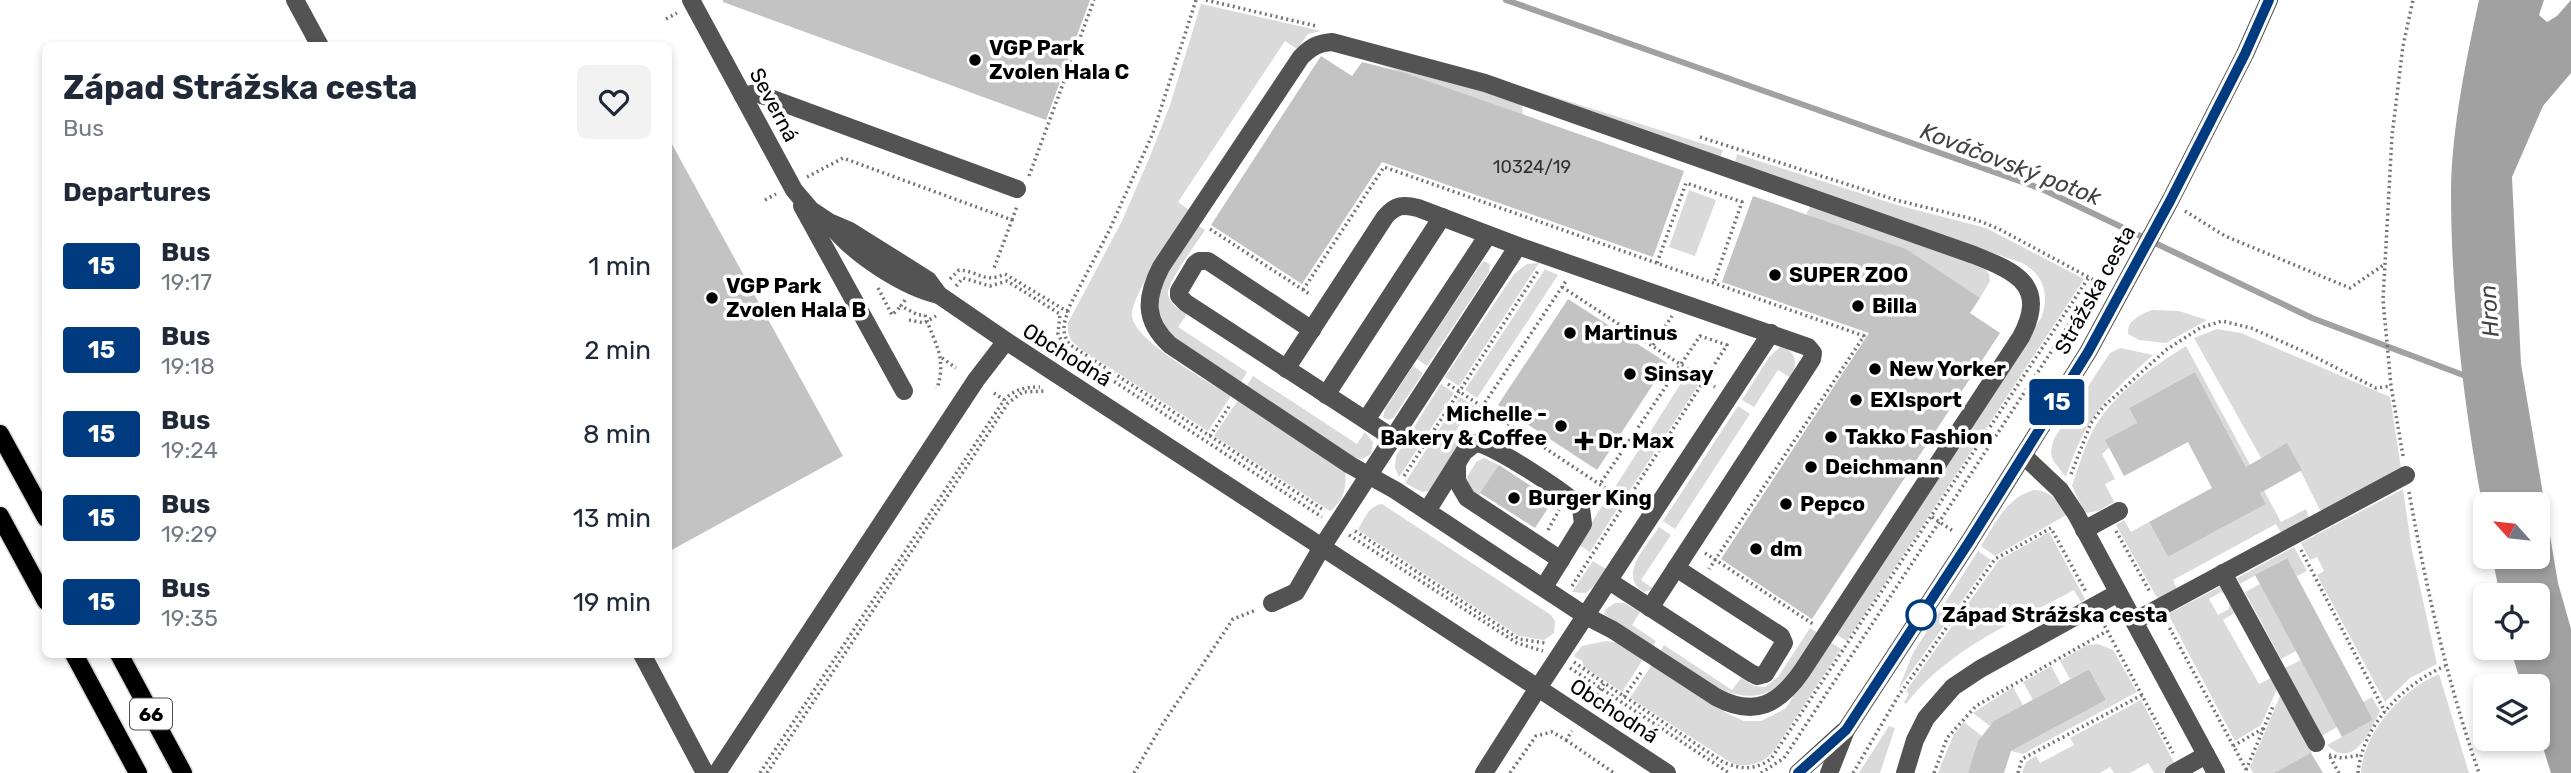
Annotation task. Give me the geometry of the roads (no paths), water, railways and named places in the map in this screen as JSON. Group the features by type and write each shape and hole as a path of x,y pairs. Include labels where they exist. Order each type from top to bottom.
{"main road":[{"path":"0,434 42,511"},
{"path":"0,516 42,594"},
{"name":"66","path":"76,658 138,773"},
{"name":"66","path":"121,658 183,773"}],"street":[{"path":"295,0 318,42"},
{"name":"Severná","path":"691,0 793,188 811,210 928,280 1006,341"},
{"name":"Strážska cesta","path":"1829,773 1846,730 2024,456 2088,352 2169,202 2245,54 2269,0"},
{"path":"1332,42 1518,94 1974,255 2011,271 2021,278 2029,289 2032,304 2030,320 2021,337 1802,671 1777,699 1764,706 1732,705 1586,616 1370,476 1170,345 1158,334 1152,324 1149,310 1153,281 1193,218 1301,57 1321,43 1332,42"},
{"path":"743,96 756,93 1022,188"},
{"path":"793,188 904,391"},
{"path":"1286,369 1390,211 1396,206 1410,206 1808,347 1813,353 1812,359 1650,608"},
{"path":"1326,395 1442,217"},
{"path":"1366,421 1488,235"},
{"path":"1272,603 1296,592 1338,522 1518,246"},
{"path":"1312,330 1208,261 1195,264 1181,286 1179,296 1186,303 1393,438"},
{"path":"1538,688 1771,333"},
{"name":"Obchodná","path":"717,773 976,380 1006,341 1668,772"},
{"path":"1427,511 1457,464 1475,443 1483,443 1576,502 1581,508 1583,524 1544,587"},
{"path":"2024,456 2064,496 2216,773"},
{"path":"1457,464 1457,481 1467,498 1561,560"},
{"path":"2142,617 2406,475"},
{"path":"2084,530 2113,514"},
{"path":"1609,581 1754,675 1761,676 1769,671 1783,647 1781,636 1676,568"},
{"path":"2223,573 2316,743"},
{"path":"1905,773 1915,740 1926,718 1953,687 1980,669 2118,593"},
{"path":"644,658 705,773"},
{"name":"Obchodná","path":"1484,773 1538,688"},
{"name":"Strážska cesta","path":"1798,773 1846,730"},
{"path":"2178,771 2206,755"}],"water":[{"name":"Hron","path":"2479,0 2544,0 2539,15 2547,22 2557,16 2571,0 2571,73 2543,106 2512,177 2521,364 2543,492 2480,492 2465,396 2453,272 2452,166 2465,70"},
{"path":"2550,536 2558,583 2571,629 2571,773 2551,773 2544,751 2550,751 2550,674 2518,674 2514,660 2550,660 2550,583 2497,583 2495,569 2550,569"}],"waterway":[{"name":"Kováčovský potok","path":"1506,0 2042,189 2312,318 2471,378"}],"place":[{"name":"VGP Park Zvolen Hala C","path":"975,60"},
{"name":"SUPER ZOO","path":"1775,275"},
{"name":"VGP Park Zvolen Hala B","path":"712,298"},
{"name":"Billa","path":"1858,306"},
{"name":"Martinus","path":"1570,333"},
{"name":"New Yorker","path":"1875,369"},
{"name":"Sinsay","path":"1630,374"},
{"name":"EXIsport","path":"1856,400"},
{"name":"Michelle - Bakery & Coffee","path":"1561,426"},
{"name":"Takko Fashion","path":"1831,437"},
{"name":"Dr. Max","path":"1584,441"},
{"name":"Deichmann","path":"1811,467"},
{"name":"Burger King","path":"1514,498"},
{"name":"Pepco","path":"1786,504"},
{"name":"dm","path":"1756,549"},
{"name":"Západ Strážska cesta","path":"1921,615"}]}
